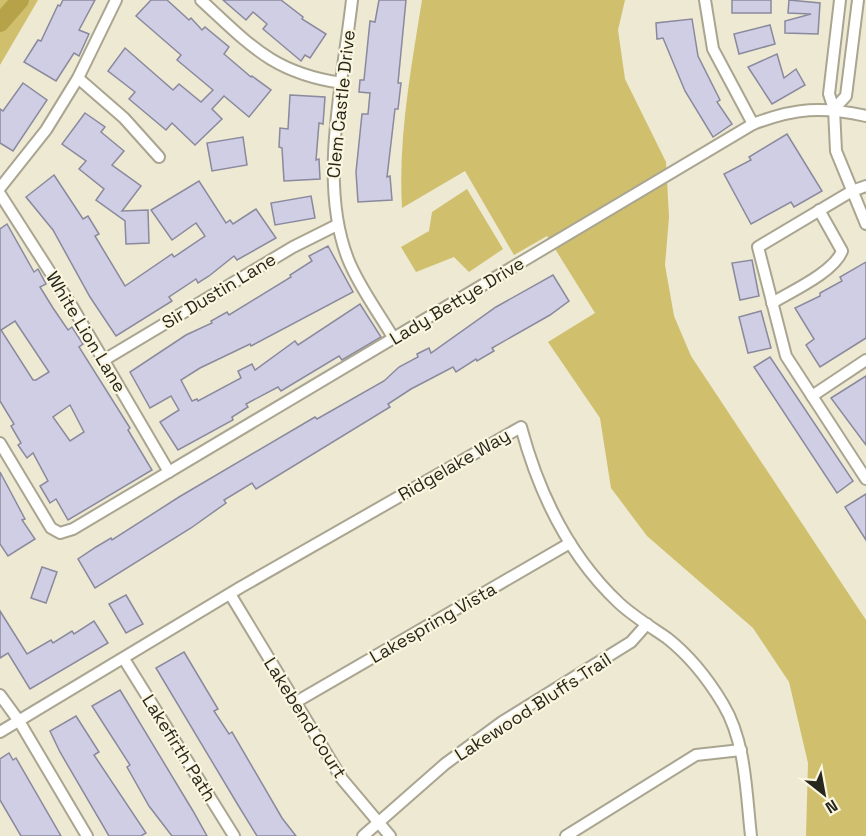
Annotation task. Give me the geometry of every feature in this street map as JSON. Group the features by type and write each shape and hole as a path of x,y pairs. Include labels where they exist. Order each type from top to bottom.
{"street":[{"path":"0,188 46,130 78,78 116,0"},
{"path":"201,0 254,48 288,70 314,79 342,83"},
{"name":"Clem Castle Drive","path":"352,0 332,182 337,225 349,261 394,339"},
{"path":"705,0 713,49 753,124"},
{"path":"840,0 829,94 834,109 836,151 866,224"},
{"path":"834,109 846,96 858,0"},
{"path":"78,78 124,118 159,157"},
{"name":"Lady Bettye Drive","path":"0,443 51,528 60,533 73,529 753,124 803,109 834,109 866,116"},
{"path":"864,473 786,356 758,247 852,191 866,186"},
{"name":"White Lion Lane","path":"0,194 104,360 170,472"},
{"path":"772,303 829,268 840,258 842,251 838,241 819,210"},
{"name":"Sir Dustin Lane","path":"104,360 293,247 337,225"},
{"path":"812,396 866,360"},
{"name":"Ridgelake Way","path":"0,732 230,594 521,427 531,467 554,519 582,562 620,604 699,668 724,705 741,750 751,836"},
{"name":"Lakespring Vista","path":"296,702 570,543"},
{"name":"Lakebend Court","path":"230,594 342,779 390,836"},
{"name":"Lakewood Bluffs Trail","path":"363,836 445,764 502,722 631,642 647,624"},
{"name":"Lakefirth Path","path":"124,659 234,836"},
{"path":"0,695 19,721 87,836"},
{"path":"566,836 696,755 741,750"}],"shaded area":[{"path":"0,0 38,0 0,65"},
{"path":"422,0 625,0 618,30 625,79 666,162 669,217 665,265 674,316 691,356 866,620 866,836 806,836 808,763 789,682 753,628 647,536 611,488 600,418 548,342 595,313 547,236 514,255 465,171 402,208 404,130"},
{"path":"467,189 503,249 469,272 454,257 416,272 401,247 429,231 432,212"}],"building":[{"path":"63,0 95,0 79,30 89,34 79,56 74,53 56,81 24,62 38,40 41,41 58,5 60,6"},
{"path":"151,0 167,0 189,20 191,18 202,30 205,27 229,47 224,54 251,77 271,90 249,117 224,96 212,109 222,119 195,145 172,123 166,130 129,99 135,92 108,71 125,48 173,90 179,84 201,102 213,90 177,60 181,55 136,16"},
{"path":"223,0 281,0 303,17 302,19 326,34 310,58 305,55 301,61 263,29 267,24 253,12 246,20"},
{"path":"379,0 406,0 398,83 401,83 398,109 395,109 387,177 390,176 392,200 358,202 356,172 362,114 368,114 370,93 359,92 360,80 364,80 370,21 375,22"},
{"path":"732,0 771,0 771,13 732,13"},
{"path":"789,0 820,3 818,34 785,33 785,21 811,14 788,13"},
{"path":"692,19 698,56 720,100 717,102 732,124 713,137 685,91 663,38 657,39 656,23"},
{"path":"770,25 775,44 739,54 734,34"},
{"path":"777,54 784,78 796,69 805,85 772,104 748,67"},
{"path":"23,83 47,100 13,151 0,143 0,109 3,111"},
{"path":"290,95 325,97 323,124 319,123 316,160 319,159 320,179 284,181 282,148 279,147 280,128 288,129"},
{"path":"85,113 105,127 101,132 124,151 112,165 141,186 122,211 148,210 149,243 126,244 125,221 96,200 104,189 79,169 86,161 62,144"},
{"path":"787,134 822,191 794,207 791,202 751,224 724,174 751,160 749,157"},
{"path":"243,137 247,165 212,171 207,143"},
{"path":"54,175 83,219 88,216 99,234 95,236 125,286 172,254 174,257 205,236 196,223 172,240 151,210 199,181 226,223 230,220 233,224 256,209 276,238 237,260 234,256 198,283 196,279 169,297 172,301 116,336 90,297 53,230 26,197"},
{"path":"311,196 315,218 275,225 271,203"},
{"path":"7,224 34,272 38,269 46,284 40,287 68,330 72,327 83,344 79,347 130,428 128,430 152,470 68,520 56,499 50,503 40,486 48,481 33,453 27,458 18,445 21,443 11,426 14,424 0,401 0,229","holes":["15,321 49,372 36,380 33,380 1,330","70,405 84,432 70,441 53,417"]},
{"path":"328,246 353,292 251,346 250,344 200,368 181,380 192,401 197,399 198,401 241,378 238,371 252,364 255,370 295,341 298,345 360,304 381,337 342,360 339,356 281,391 278,387 246,404 248,407 232,417 233,420 178,450 160,422 179,410 171,396 150,408 130,372 186,335 212,323 211,321 227,312 229,315 291,277 290,275 312,261 309,256"},
{"path":"752,260 759,296 740,300 732,263"},
{"path":"866,262 866,338 820,367 806,345 814,339 795,308 820,296 820,293 842,281 840,277"},
{"path":"553,275 569,301 550,315 492,348 494,351 477,361 476,359 456,372 453,367 411,389 388,404 390,407 256,489 252,483 224,500 226,503 191,528 95,588 78,559 315,417 317,419 384,381 399,367 418,357 417,354 429,348 431,353 496,307"},
{"path":"761,311 771,348 748,353 739,317"},
{"path":"770,357 853,481 837,493 754,367"},
{"path":"866,376 866,445 831,398"},
{"path":"0,472 25,519 22,520 35,539 8,556 0,544"},
{"path":"866,494 866,540 845,507"},
{"path":"42,567 57,572 46,603 31,598"},
{"path":"126,595 143,624 126,633 109,604"},
{"path":"0,611 27,654 51,640 53,643 72,631 74,634 94,621 108,643 30,689 8,653 0,658"},
{"path":"184,652 218,709 214,711 229,734 232,732 282,818 296,836 257,836 238,805 156,668"},
{"path":"120,690 207,836 172,836 149,806 127,767 130,765 92,706"},
{"path":"76,716 99,752 94,755 146,833 141,836 109,836 60,752 50,731"},
{"path":"9,753 13,760 16,758 61,836 21,836 0,800 0,759"}],"waterway":[{"path":"0,23 20,0"}]}
